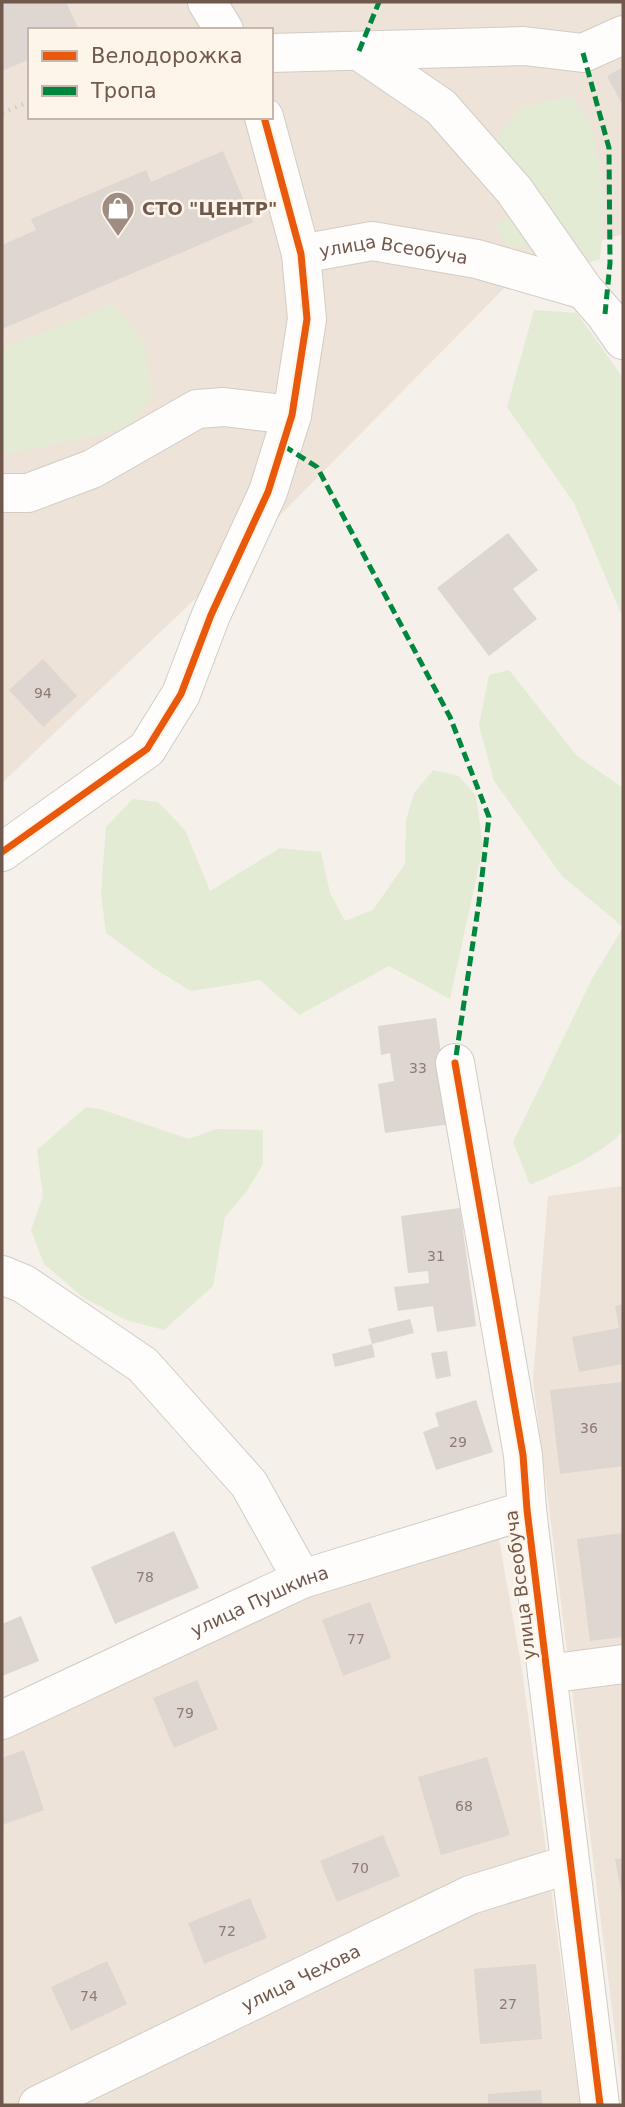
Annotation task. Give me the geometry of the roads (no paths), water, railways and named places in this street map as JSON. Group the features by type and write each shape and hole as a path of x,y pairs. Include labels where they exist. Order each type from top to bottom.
{"street":[{"path":"207,2 223,28"},
{"path":"273,53 524,46 583,53 623,36"},
{"path":"359,51 441,107 514,190 584,290 623,340"},
{"name":"улица Всеобуча","path":"265,119 301,254 372,241 477,259 584,290"},
{"path":"2,852 147,749 180,694 211,615 268,492 292,415 307,319 301,254"},
{"path":"2,493 28,493 92,469 197,409 224,407 292,415"},
{"name":"улица Всеобуча","path":"455,1063 523,1455 527,1510 600,2105"},
{"path":"2,1275 24,1284 143,1366 250,1484 302,1579"},
{"name":"улица Пушкина","path":"2,1720 302,1579 527,1510"},
{"path":"547,1674 623,1664"},
{"name":"улица Чехова","path":"38,2105 470,1895 570,1864"}],"place":[{"name":"СТО \"ЦЕНТР\"","path":"118,238"}]}
